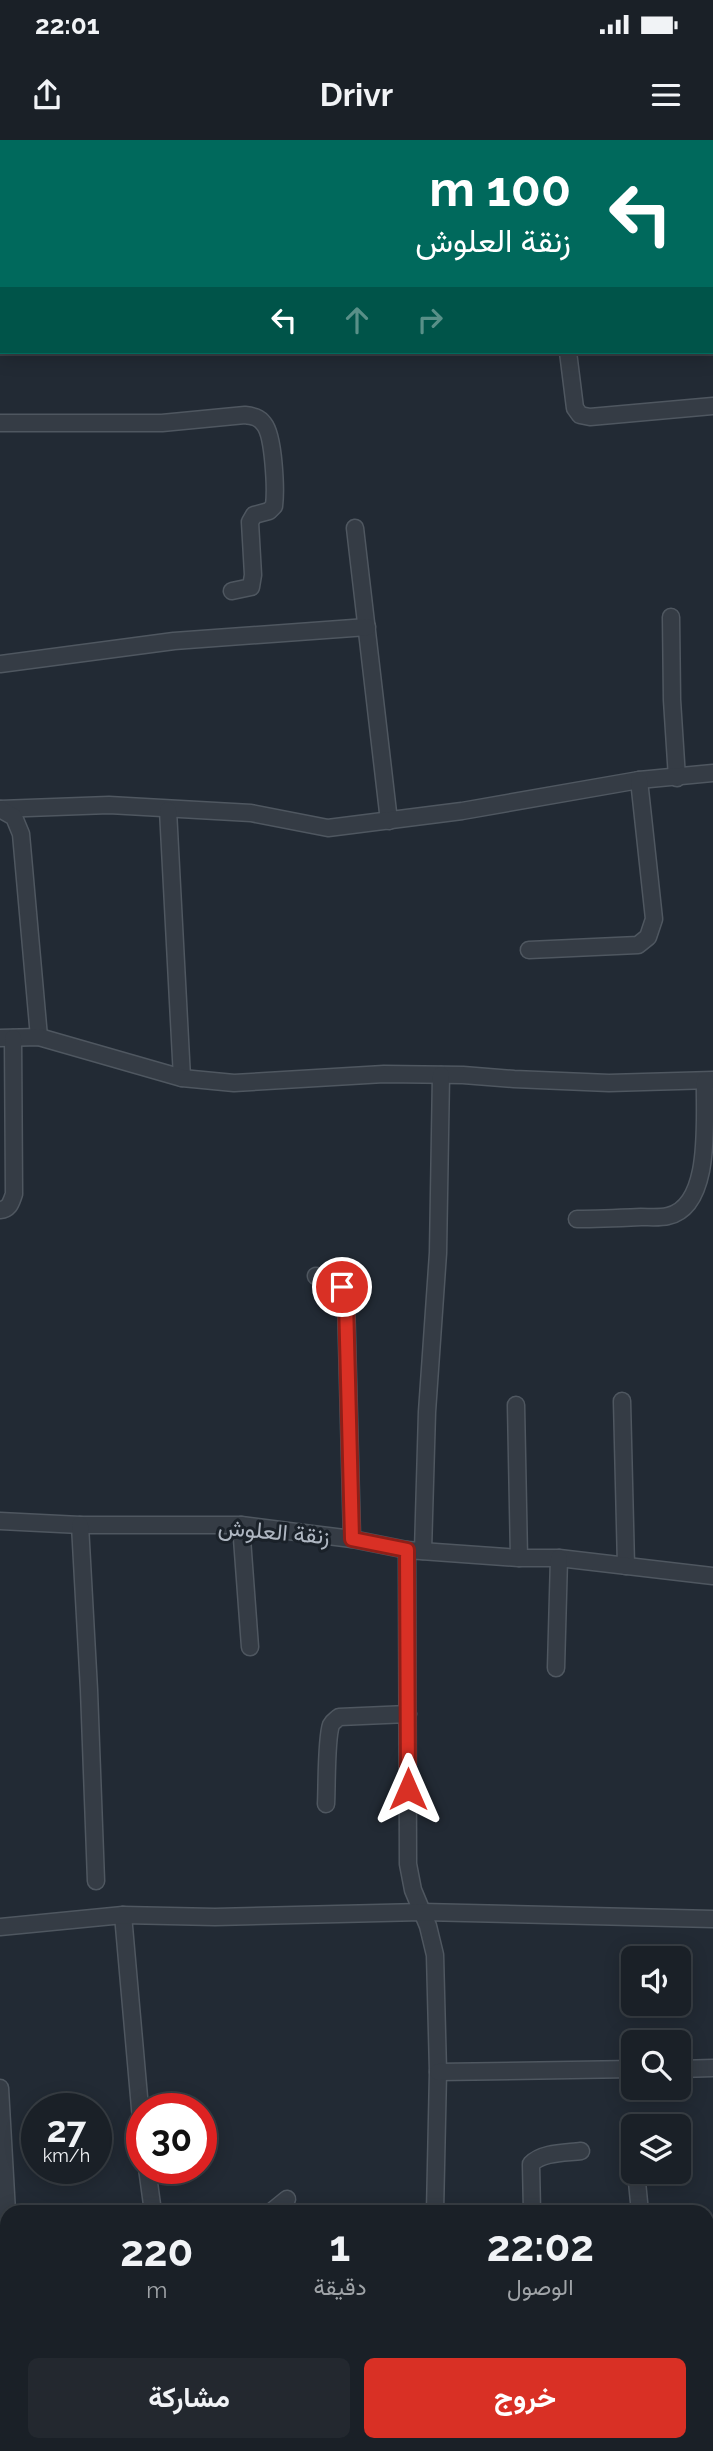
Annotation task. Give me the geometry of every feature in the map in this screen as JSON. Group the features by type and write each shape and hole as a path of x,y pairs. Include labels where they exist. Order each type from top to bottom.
{"street":[{"path":"568,354 575,408 580,415 590,417 713,406"},
{"path":"0,423 162,423 245,415 262,421 270,442 274,506 269,511 254,515 250,522 253,576 251,587 232,591"},
{"path":"355,528 389,821"},
{"path":"671,617 677,778"},
{"path":"0,664 174,641 367,627"},
{"path":"0,809 109,806 251,813 328,828 462,811 639,780 713,773"},
{"path":"529,950 638,945 648,937 654,919 639,780"},
{"path":"0,809 14,817 21,834 39,1037"},
{"path":"168,810 182,1079"},
{"path":"0,1210 5,1210 14,1194 6,1038 39,1037 182,1079 234,1083 384,1074 610,1083 709,1081 701,1170 697,1192 692,1201 684,1209 668,1216 577,1219"},
{"path":"435,2205 438,2072 436,1955 413,1890 408,1864 408,1714 415,1550 438,1253 441,1075"},
{"path":"316,1276 334,1281 342,1287 346,1300 352,1539"},
{"path":"622,1401 626,1566"},
{"path":"516,1405 519,1558"},
{"name":"زنقة العلوش","path":"0,1521 80,1525 241,1525 415,1550 519,1558 559,1558 713,1576"},
{"path":"80,1525 96,1881"},
{"path":"241,1525 250,1647"},
{"path":"556,1668 559,1558"},
{"path":"326,1804 331,1725 335,1720 339,1717 408,1714"},
{"path":"0,1927 123,1915 215,1917 422,1912 713,1919"},
{"path":"123,1915 139,2093"},
{"path":"691,2068 713,2068"},
{"path":"438,2072 621,2069"},
{"path":"0,2088 7,2205"},
{"path":"532,2205 531,2164 551,2155 581,2151"},
{"path":"149,2184 152,2205"},
{"path":"637,2184 639,2205"},
{"path":"280,2205 287,2199"}],"route":[{"path":"342,1287 346,1300 352,1539 407,1550 408,1789"}]}
